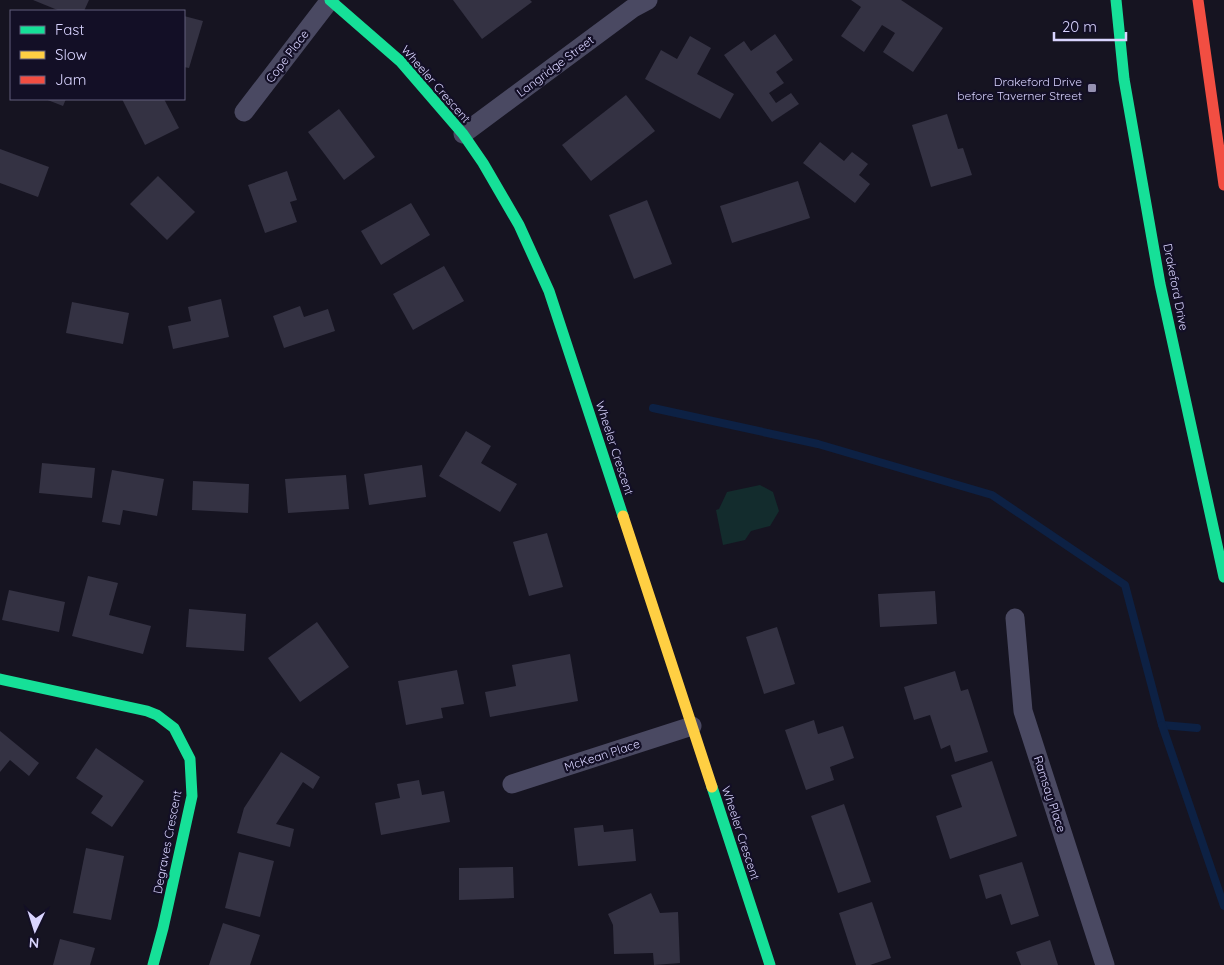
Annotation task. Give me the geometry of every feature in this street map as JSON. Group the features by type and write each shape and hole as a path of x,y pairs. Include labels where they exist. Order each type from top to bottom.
{"main road":[{"name":"Wheeler Crescent","path":"330,0 400,61 463,134 483,163 519,225 549,291 770,965"},
{"name":"Drakeford Drive","path":"1116,0 1124,79 1160,284 1224,577"},
{"path":"1198,0 1224,185"},
{"name":"Degraves Crescent","path":"0,679 147,711 157,715 174,728 190,759 192,796 153,965"}],"street":[{"name":"Cope Place","path":"244,112 330,0"},
{"name":"Langridge Street","path":"463,134 633,8 648,0"},
{"name":"Ramsay Place","path":"1015,618 1023,711 1105,965"},
{"name":"McKean Place","path":"512,784 692,726"}],"green space":[{"path":"760,485 773,492 779,511 770,526 751,531 745,540 723,545 716,510 719,509 727,492"}],"building":[{"path":"33,0 89,0 84,10 58,10"},
{"path":"453,0 530,0 532,2 482,39"},
{"path":"851,0 901,0 943,28 913,72 883,52 895,33 882,25 864,52 841,36 861,7"},
{"path":"185,16 203,21 189,68 185,67"},
{"path":"775,34 793,60 776,72 784,83 769,93 776,103 791,93 799,104 772,122 724,55 744,41 751,51"},
{"path":"690,36 711,48 697,74 734,94 720,119 645,79 661,50 677,59"},
{"path":"626,95 655,131 591,181 562,145"},
{"path":"48,100 66,100 63,106"},
{"path":"122,100 165,100 179,128 145,145"},
{"path":"339,109 375,157 344,180 308,132"},
{"path":"947,114 958,149 963,148 972,175 931,187 912,125"},
{"path":"820,142 844,161 852,152 868,164 859,175 870,184 855,203 803,163"},
{"path":"0,149 49,167 38,197 0,183"},
{"path":"287,171 297,200 290,202 297,222 265,233 248,185"},
{"path":"158,176 195,212 167,240 130,204"},
{"path":"798,181 810,218 732,243 720,206"},
{"path":"647,200 672,264 634,279 609,215"},
{"path":"411,203 430,235 381,265 361,231"},
{"path":"444,266 464,301 413,330 393,294"},
{"path":"221,299 229,337 173,349 168,326 191,321 188,307"},
{"path":"72,302 129,313 123,344 66,333"},
{"path":"300,306 304,317 328,309 335,331 284,348 273,316"},
{"path":"466,431 491,446 481,463 517,484 500,512 439,476"},
{"path":"42,463 95,468 92,498 39,493"},
{"path":"422,465 426,497 369,505 364,474"},
{"path":"112,470 164,479 157,516 123,510 120,525 102,522"},
{"path":"346,475 349,509 288,513 285,479"},
{"path":"193,481 249,484 248,513 192,510"},
{"path":"547,533 563,587 529,596 513,542"},
{"path":"88,576 118,583 109,615 151,626 143,654 72,636"},
{"path":"9,590 65,602 59,632 2,620"},
{"path":"935,591 937,624 880,627 878,594"},
{"path":"189,609 246,614 244,651 186,647"},
{"path":"317,622 349,667 300,702 268,658"},
{"path":"777,627 795,684 764,694 746,637"},
{"path":"570,654 578,701 490,717 485,692 516,686 512,665"},
{"path":"457,670 464,704 441,708 443,718 406,725 398,681"},
{"path":"955,671 961,691 968,689 988,752 955,762 950,745 941,749 930,715 914,720 904,687"},
{"path":"814,720 818,734 843,726 854,758 830,767 834,780 806,790 785,730"},
{"path":"0,731 39,763 29,776 10,760 0,772"},
{"path":"96,748 144,781 112,827 91,813 103,796 76,778"},
{"path":"281,752 320,777 313,789 303,782 276,824 294,829 290,847 237,833 244,808"},
{"path":"992,761 1017,836 950,859 936,816 962,807 951,775"},
{"path":"419,780 422,795 444,791 450,822 381,835 375,803 400,798 397,784"},
{"path":"844,804 871,882 838,893 811,816"},
{"path":"603,825 604,832 633,829 636,861 578,866 574,828"},
{"path":"86,848 124,856 111,920 73,913"},
{"path":"239,852 274,861 260,917 225,908"},
{"path":"1022,862 1039,916 1011,925 1001,894 986,899 979,875"},
{"path":"513,867 514,898 459,900 459,868"},
{"path":"651,893 660,913 678,912 680,963 654,965 653,953 614,954 613,925 608,914"},
{"path":"872,902 891,958 870,965 856,965 839,913"},
{"path":"223,923 260,935 250,965 209,965"},
{"path":"60,939 95,948 90,965 53,965"},
{"path":"1050,940 1058,965 1021,965 1016,952"}],"waterway":[{"path":"653,408 818,444 992,495 1125,585 1162,725 1197,728"},
{"path":"1162,725 1224,906"}],"traffic: fast":[{"path":"330,0 400,61 463,134 483,163 519,225 549,291 623,516"},
{"path":"1116,0 1124,79 1160,284 1224,577"},
{"path":"0,679 147,711 157,715 174,728 190,759 192,796 153,965"},
{"path":"712,787 770,965"}],"traffic: slow":[{"path":"623,516 712,787"}],"traffic: jam":[{"path":"1198,0 1224,185"}],"place":[{"name":"Drakeford Drive before Taverner Street","path":"1092,88"}]}
